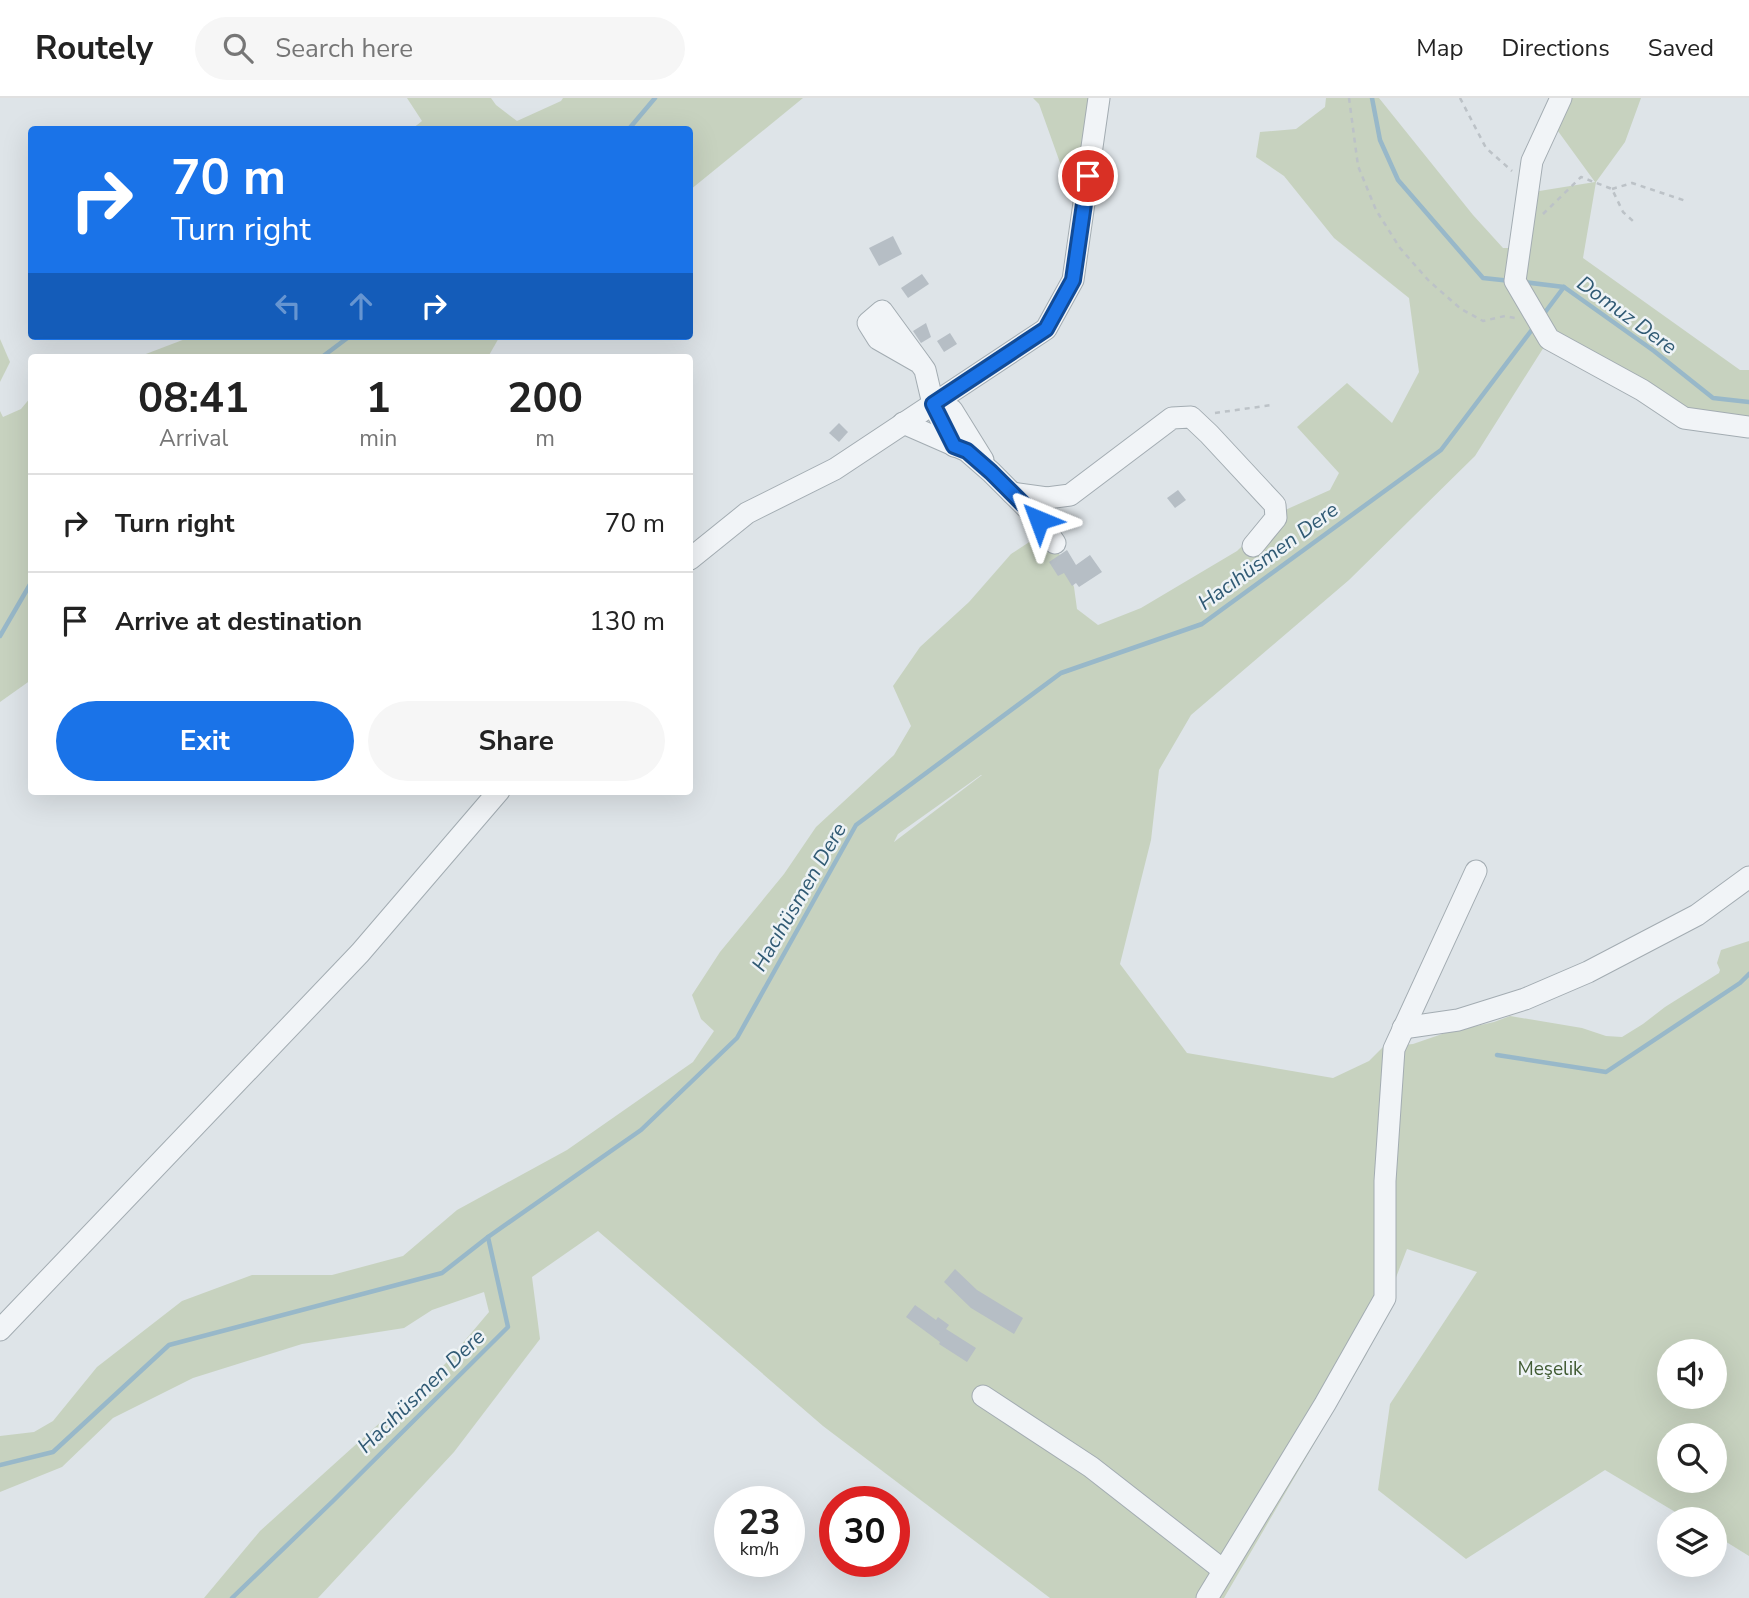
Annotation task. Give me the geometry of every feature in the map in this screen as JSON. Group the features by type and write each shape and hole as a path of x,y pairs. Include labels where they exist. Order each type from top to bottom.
{"street":[{"path":"693,557 747,513 835,469 1046,329 1073,280 1099,98"},
{"path":"1561,98 1532,161 1515,281 1549,339 1642,390 1684,418 1749,428"},
{"path":"920,363 925,370 933,404 954,446"},
{"path":"933,404 952,411 991,472"},
{"path":"1012,493 1047,499 1070,495 1172,418 1191,417 1275,505 1276,518 1253,546"},
{"path":"903,424 967,451 1039,520 1055,543"},
{"path":"0,1330 360,953 496,795"},
{"path":"1207,1598 1325,1404 1385,1298 1385,1181 1394,1049 1476,871"},
{"path":"1403,1028 1458,1020 1525,999 1588,972 1697,915 1749,877"},
{"path":"983,1396 1091,1467 1223,1570"}],"path":[{"path":"1349,98 1358,166 1376,210 1400,248 1429,281 1461,309 1483,321 1505,316 1540,324"},
{"path":"1460,98 1486,148 1515,174 1527,193"},
{"path":"1521,236 1581,177 1612,189 1632,183 1686,201"},
{"path":"1612,189 1623,212 1634,222"},
{"path":"1191,417 1272,405"}],"green space":[{"path":"407,98 491,98 517,121 563,98 803,98 693,188 693,126 416,126 422,121"},
{"path":"1033,98 1110,98 1098,183 1068,185 1039,104"},
{"name":"Meşelik","path":"1326,98 1379,98 1503,248 1519,248 1527,193 1595,182 1547,116 1566,98 1641,98 1625,142 1596,182 1583,258 1740,370 1749,370 1749,427 1684,418 1549,339 1475,456 1349,580 1191,715 1159,770 1151,840 1120,964 1187,1053 1333,1078 1369,1061 1383,1047 1413,1044 1510,1016 1622,1037 1719,973 1717,963 1721,950 1749,941 1749,1556 1727,1542 1727,1507 1667,1507 1605,1470 1466,1559 1378,1490 1390,1404 1477,1272 1407,1249 1366,1355 1224,1598 1050,1598 910,1492 910,1486 902,1486 823,1426 598,1231 532,1277 540,1339 454,1452 318,1598 204,1598 260,1531 445,1364 489,1312 484,1292 432,1310 404,1328 302,1344 193,1378 113,1418 62,1467 0,1492 0,1436 34,1432 53,1421 97,1367 182,1301 252,1275 332,1275 403,1256 457,1210 567,1150 693,1062 714,1031 701,1019 692,995 720,952 784,874 816,827 894,755 911,726 893,686 920,647 969,602 1011,554 1040,535 1063,558 1074,587 1077,609 1098,625 1141,608 1237,551 1274,515 1330,490 1339,473 1297,427 1347,383 1392,423 1419,372 1409,298 1334,238 1284,176 1256,157 1260,132 1296,129 1325,107","holes":["982,775 894,842 898,834"]},
{"path":"0,339 10,362 0,382"},
{"path":"183,340 498,340 490,354 146,354"},
{"path":"28,401 28,682 0,702 0,411 3,417 21,409"}],"building":[{"path":"893,236 902,254 879,266 869,248"},
{"path":"922,274 929,284 908,298 901,288"},
{"path":"926,323 931,337 921,343 913,331"},
{"path":"950,333 957,344 944,352 937,341"},
{"path":"839,423 848,432 839,442 829,433"},
{"path":"1178,490 1186,500 1175,508 1167,498"},
{"path":"1067,550 1076,565 1090,555 1102,572 1079,587 1076,583 1072,586 1064,573 1058,576 1049,562"},
{"path":"955,1269 977,1290 1023,1318 1014,1334 971,1308 944,1282"},
{"path":"915,1305 936,1320 938,1317 949,1325 946,1329 976,1348 967,1362 939,1344 940,1342 906,1317"}],"waterway":[{"path":"631,126 655,98"},
{"name":"Domuz Dere","path":"1372,98 1380,140 1398,180 1483,278 1511,281"},
{"name":"Domuz Dere","path":"1523,282 1564,287 1654,351 1713,398 1749,402"},
{"name":"Hacıhüsmen Dere","path":"1543,315 1564,287"},
{"name":"Hacıhüsmen Dere","path":"232,1598 508,1327 488,1237 641,1130 737,1038 856,825 1061,673 1202,624 1441,450 1534,327"},
{"path":"326,354 345,340"},
{"path":"0,636 28,588"},
{"path":"1497,1055 1606,1072 1740,983 1749,974"},
{"path":"0,1465 53,1452 169,1345 442,1273 488,1237"}],"route":[{"path":"1039,520 967,451 954,446 933,404 1046,329 1073,280 1088,176"}]}
